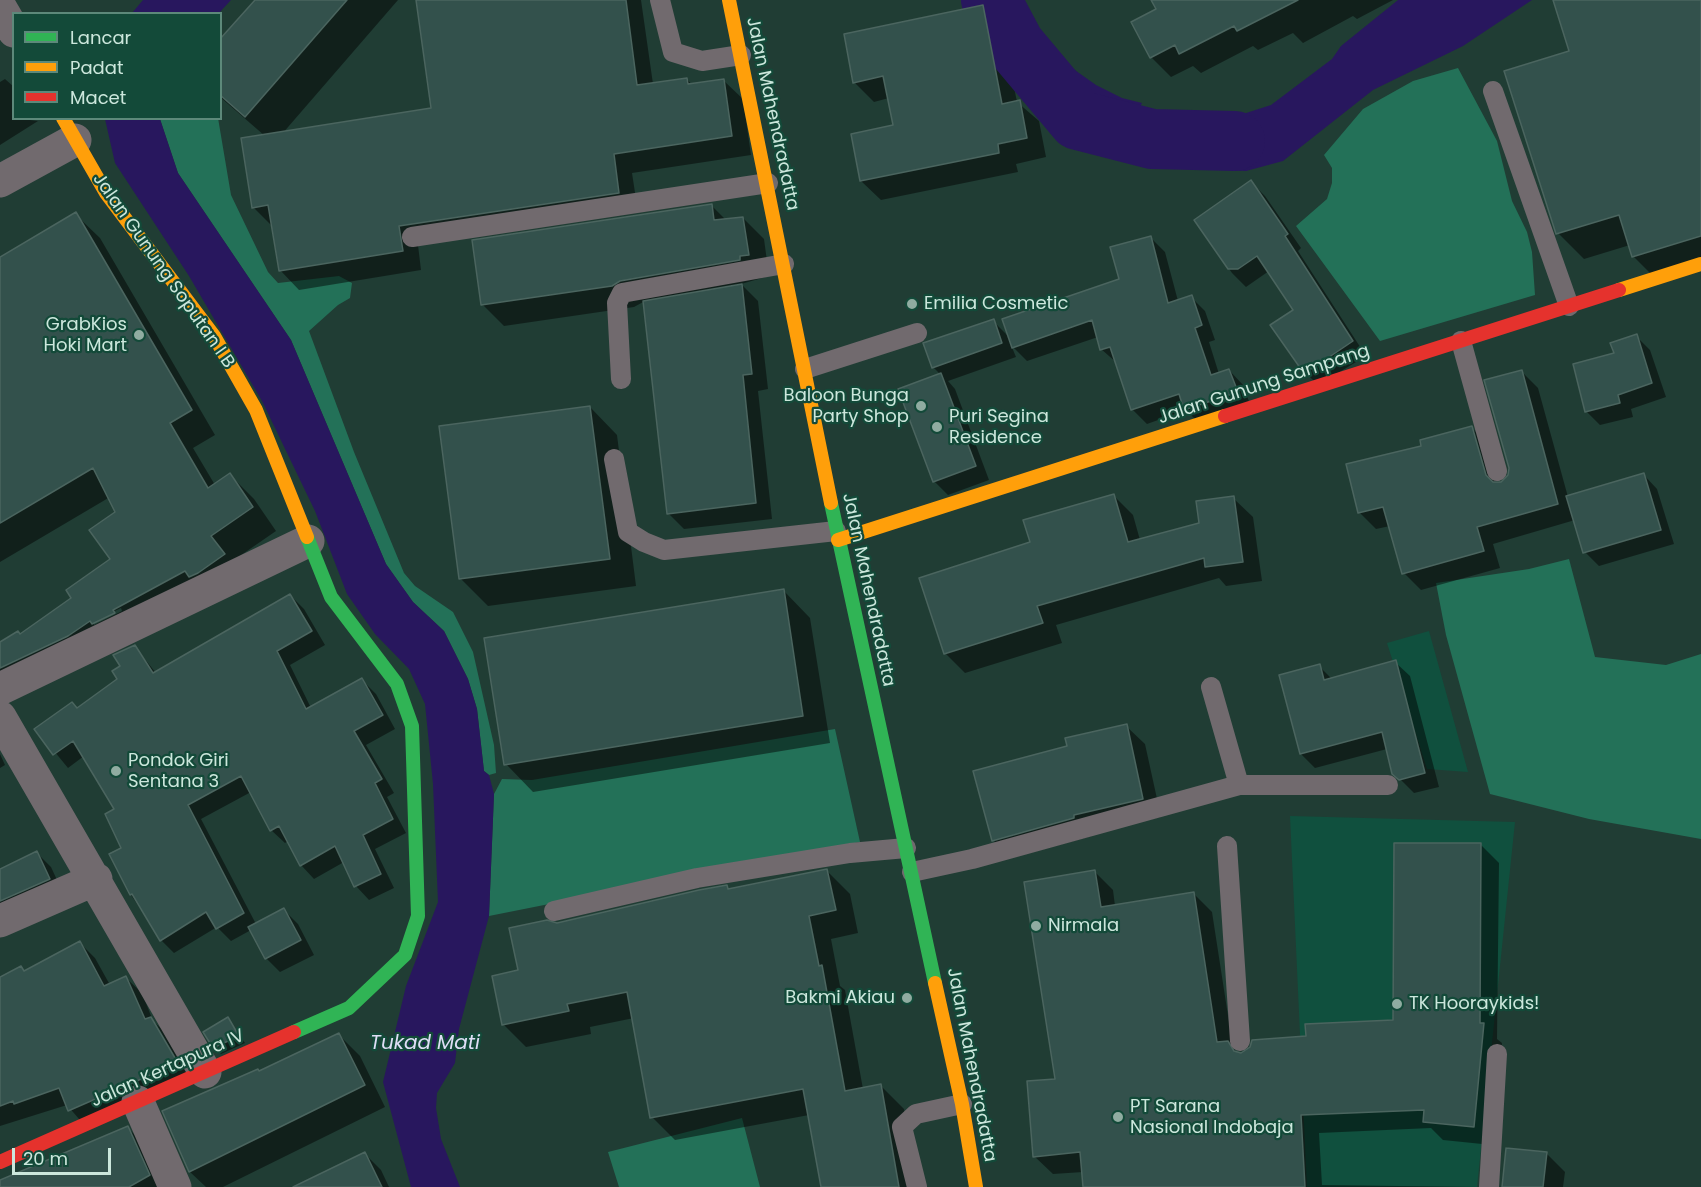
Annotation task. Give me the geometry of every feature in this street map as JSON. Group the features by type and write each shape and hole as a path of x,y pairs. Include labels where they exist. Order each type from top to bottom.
{"street":[{"name":"Jalan Mahendradatta","path":"729,0 768,183 837,535 962,1104 976,1187"},
{"path":"0,7 12,28"},
{"path":"0,181 69,129"},
{"name":"Jalan Gunung Soputan I B","path":"69,129 106,193 214,336 256,410 331,597 397,684 412,726 418,916 405,955 349,1008"},
{"name":"Jalan Gunung Sampang","path":"837,535 1701,264"},
{"path":"0,689 308,542"},
{"path":"0,717 96,879 205,1072"},
{"path":"0,921 96,879"},
{"name":"Jalan Kertapura IV","path":"0,1162 349,1008"},
{"path":"138,1102 168,1184"}],"lane":[{"path":"660,0 674,52 702,61 741,55"},
{"path":"1493,91 1569,306"},
{"path":"412,237 768,183"},
{"path":"621,379 617,303 622,293 784,264"},
{"path":"805,369 916,333"},
{"path":"1461,341 1497,471"},
{"path":"614,459 628,532 644,543 664,550 837,535"},
{"path":"1211,687 1239,785"},
{"path":"912,872 972,858 1239,785 1388,785"},
{"path":"1227,846 1240,1041"},
{"path":"554,911 697,878 850,853 906,848"},
{"path":"1489,1187 1497,1054"},
{"path":"917,1187 902,1127 916,1114 962,1104"}],"shaded area":[{"path":"1458,68 1497,141 1512,201 1527,232 1532,252 1535,295 1380,341 1296,226 1327,199 1332,183 1332,168 1324,155 1363,109 1413,81"},
{"path":"160,120 218,120 231,195 268,272 278,283 339,276 352,283 350,298 338,305 309,331 354,452 404,573 415,586 453,612 473,652 494,745 496,773 489,775 484,771 477,709 468,679 444,631 413,602 386,564 291,340 178,173"},
{"path":"1569,559 1595,657 1666,665 1701,654 1701,839 1589,819 1490,794 1446,635 1436,583 1529,569"},
{"path":"1429,631 1468,772 1427,769 1387,643"},
{"path":"835,729 860,842 489,916 494,794 502,779 532,780"},
{"name":"TK Hooraykids!","path":"1290,816 1515,822 1477,1187 1307,1187"},
{"path":"742,1118 760,1187 619,1187 608,1152"}],"water":[{"path":"143,0 231,0 220,12 133,12"},
{"path":"961,0 1017,0 1045,49 1096,85 1122,98 1142,103 1112,159 1069,137 1020,79 982,3"},
{"path":"1398,0 1532,0 1463,46 1373,90 1283,161 1246,171 1140,165 1163,110 1212,124 1271,105 1332,59 1341,46"},
{"name":"Tukad Mati","path":"105,120 160,120 178,173 291,340 386,564 413,602 444,631 468,679 477,709 484,771 489,775 494,794 489,916 459,1029 455,1063 437,1093 436,1108 441,1139 460,1187 411,1187 383,1082 406,986 438,902 433,784 425,704 409,669 375,634 347,594 315,511 262,401 189,276 115,163"}],"building":[{"path":"255,0 347,0 245,117 222,97 222,37"},
{"path":"416,0 626,0 637,85 687,78 688,84 724,79 732,136 614,154 619,193 399,226 403,251 279,271 268,205 252,208 241,138 431,108"},
{"path":"1151,0 1298,0 1237,31 1234,26 1179,54 1175,45 1150,58 1131,22 1156,9"},
{"path":"1553,0 1701,0 1701,236 1632,257 1619,215 1556,234 1504,71 1569,51"},
{"path":"983,5 1002,104 1020,100 1027,138 998,144 999,153 860,181 851,134 893,125 883,76 853,83 844,34"},
{"path":"1251,180 1288,234 1285,236 1353,341 1313,368 1303,372 1270,325 1293,310 1257,256 1238,269 1228,269 1194,220"},
{"path":"712,204 714,220 743,217 749,255 740,256 740,260 620,281 612,286 481,305 472,240"},
{"path":"76,212 192,410 170,423 208,488 230,473 253,507 211,536 225,554 198,573 189,577 185,571 113,610 115,613 92,624 90,621 68,636 0,668 0,642 18,631 20,634 71,598 66,590 110,559 89,530 115,512 93,468 0,523 0,257"},
{"path":"1151,236 1168,303 1192,295 1202,325 1195,328 1211,375 1229,369 1238,392 1184,410 1179,394 1131,410 1110,347 1100,350 1092,320 1012,348 1002,319 1119,279 1110,247"},
{"path":"742,284 752,374 743,375 756,503 667,514 643,301"},
{"path":"994,319 1002,343 932,368 923,343"},
{"path":"1637,334 1652,383 1618,395 1620,403 1585,412 1573,364 1614,353 1610,343"},
{"path":"1522,370 1558,504 1477,527 1484,551 1402,574 1383,507 1358,513 1346,464 1421,446 1420,440 1472,426 1486,475 1493,482 1501,482 1508,475 1509,468 1484,380"},
{"name":"Puri Segina Residence","path":"941,373 976,466 933,482 898,389"},
{"path":"590,406 610,559 459,579 439,426"},
{"path":"1644,473 1661,530 1583,553 1566,496"},
{"path":"1114,494 1128,542 1199,523 1196,501 1234,496 1243,562 1205,567 1204,558 1037,606 1043,623 944,654 919,578 1030,542 1023,520"},
{"path":"784,589 803,716 504,765 484,638"},
{"path":"290,594 312,631 277,651 306,709 362,678 383,715 354,731 382,779 375,783 393,819 363,835 381,874 354,887 335,846 300,866 279,826 270,831 241,776 188,805 244,913 216,929 206,912 160,941 132,894 130,895 109,854 121,848 105,814 114,809 73,741 53,755 34,729 72,702 77,708 117,679 112,671 120,666 113,655 135,645 153,673"},
{"path":"1396,660 1425,773 1399,780 1392,774 1382,732 1300,754 1279,675 1320,664 1324,680"},
{"path":"1127,724 1143,799 1074,815 1074,818 992,841 973,771 1067,746 1065,738"},
{"path":"1394,843 1481,843 1480,1023 1484,1023 1474,1127 1423,1122 1424,1110 1301,1115 1305,1187 1083,1187 1080,1152 1033,1157 1027,1081 1055,1079 1024,882 1095,870 1101,907 1194,892 1217,1042 1228,1041 1234,1051 1241,1053 1250,1047 1252,1040 1306,1036 1305,1024 1393,1020"},
{"path":"37,851 50,879 0,901 0,869"},
{"path":"827,869 836,910 809,916 819,966 822,965 845,1091 881,1084 899,1187 821,1187 803,1089 650,1118 627,992 567,1004 569,1011 502,1025 492,976 518,970 509,928 547,920 557,923 699,890 727,885 728,889"},
{"path":"284,908 301,940 265,959 248,927"},
{"path":"80,941 104,986 126,976 145,1019 151,1017 178,1063 68,1111 59,1088 14,1104 13,1101 0,1106 0,977 21,966 24,971"},
{"path":"228,1017 239,1036 213,1048 203,1032"},
{"path":"339,1033 365,1085 189,1172 162,1111 258,1069 259,1071"},
{"path":"128,1126 150,1175 129,1187 0,1187 0,1180"},
{"path":"1506,1148 1547,1152 1543,1187 1502,1187"},
{"path":"365,1152 382,1187 293,1187"}],"waterway":[{"path":"991,0 1015,45 1078,120 1152,139 1235,141"}],"traffic: fast":[{"path":"831,503 935,983"},
{"path":"294,1032 349,1008 405,955 418,916 412,726 397,684 331,597 307,537"}],"traffic: slow":[{"path":"729,0 831,503"},
{"path":"64,120 106,193 214,336 256,410 307,537"},
{"path":"1619,290 1701,264"},
{"path":"838,540 1225,416"},
{"path":"935,983 962,1104 976,1187"}],"traffic: jam":[{"path":"1225,416 1619,290"},
{"path":"0,1162 294,1032"}],"place":[{"name":"Emilia Cosmetic","path":"912,304"},
{"name":"GrabKios Hoki Mart","path":"139,335"},
{"name":"Baloon Bunga Party Shop","path":"921,406"},
{"name":"Puri Segina Residence","path":"937,427"},
{"name":"Pondok Giri Sentana 3","path":"116,771"},
{"name":"Nirmala","path":"1036,926"},
{"name":"Bakmi Akiau","path":"907,998"},
{"name":"TK Hooraykids!","path":"1397,1004"},
{"name":"PT Sarana Nasional Indobaja","path":"1118,1117"}]}
